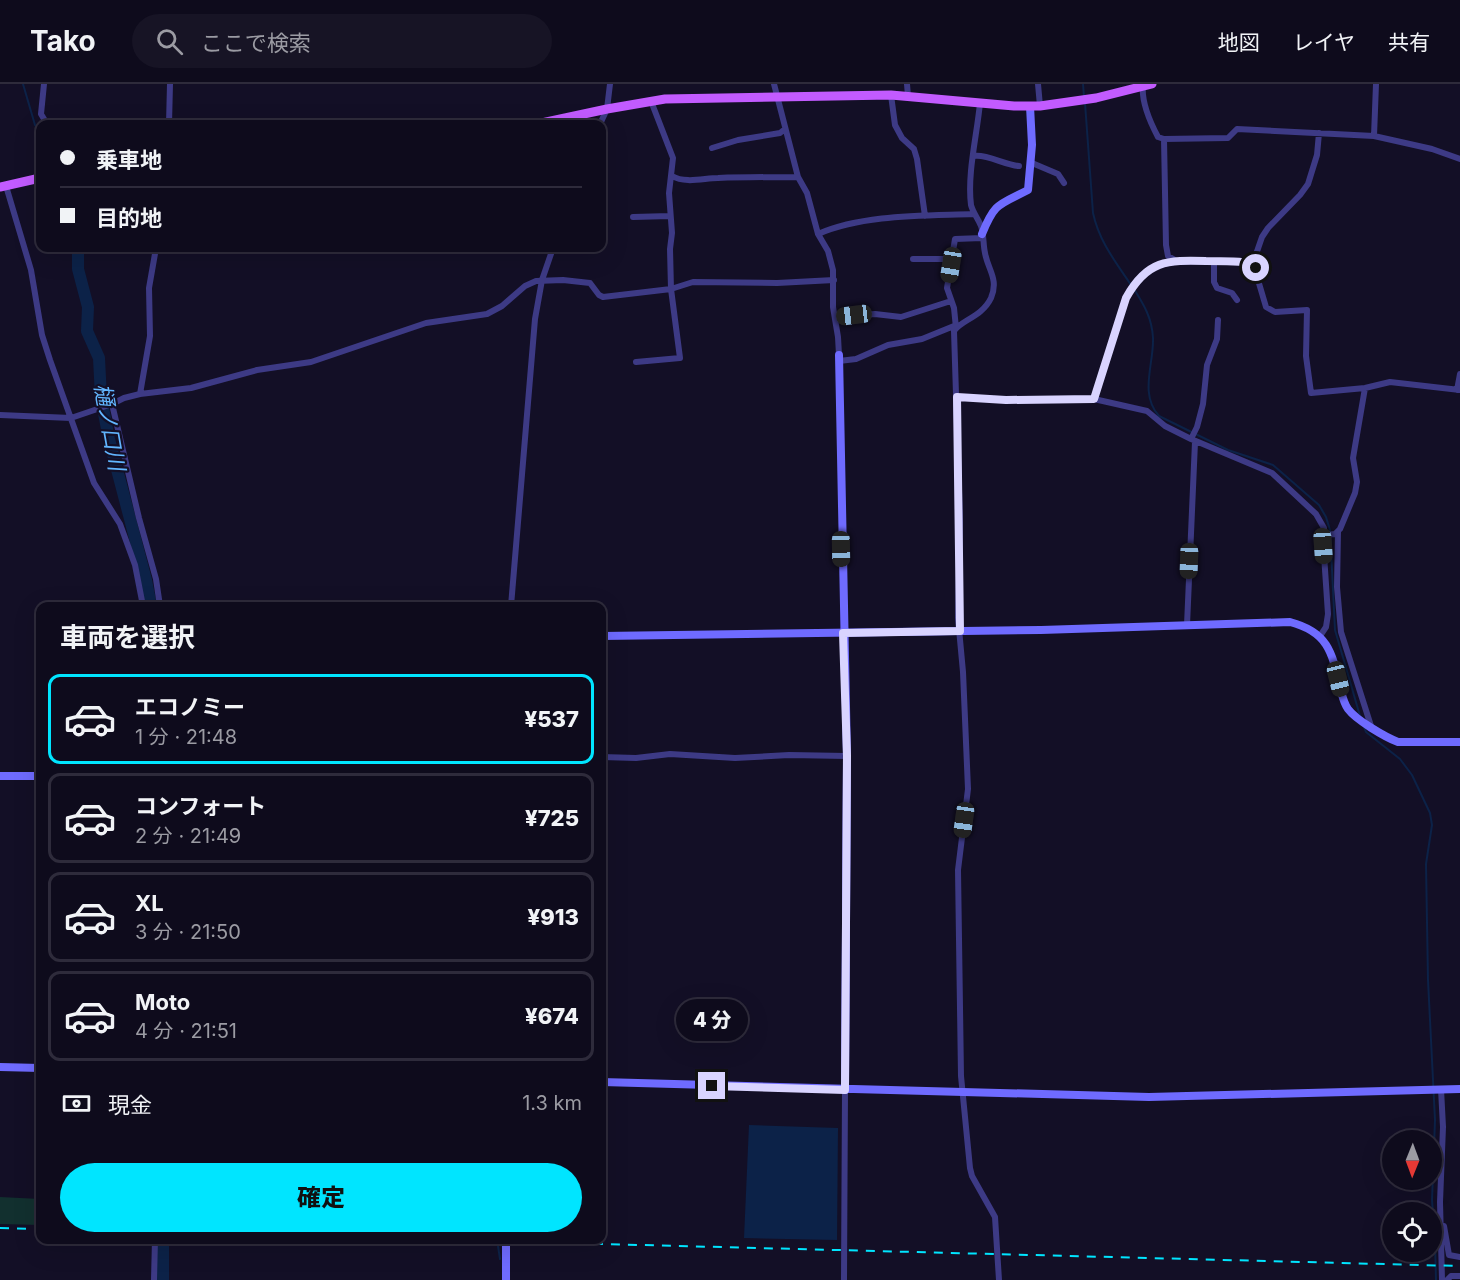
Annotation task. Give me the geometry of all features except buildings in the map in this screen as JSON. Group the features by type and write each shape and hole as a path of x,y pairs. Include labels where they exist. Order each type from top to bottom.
{"main road":[{"path":"556,120 651,101 778,96 891,95 1035,106 1084,100 1152,84"},
{"path":"3,186 36,179"}],"street":[{"path":"44,84 41,114 45,120"},
{"path":"169,120 170,84"},
{"path":"602,120 607,109 610,84"},
{"path":"774,84 798,177 807,193 818,234 828,251 834,280 833,307 839,358 847,756 844,1280"},
{"path":"907,84 908,96"},
{"path":"982,236 995,207 1028,190 1038,84"},
{"path":"1374,136 1376,84"},
{"path":"1142,85 1146,107 1154,129 1158,137 1164,139 1228,138 1237,129 1374,136 1432,149 1460,159"},
{"path":"891,95 895,125 902,138 914,149 917,159 925,216"},
{"path":"636,362 680,358 671,289 669,249 672,234 669,194 673,158 651,101"},
{"path":"839,358 856,359 888,345 922,339 956,327 974,318 991,298 994,277 986,258 982,227 972,207 970,186 980,103"},
{"path":"712,148 738,140 780,133 785,129"},
{"path":"1253,263 1268,228 1288,210 1308,184 1317,155 1318,133"},
{"path":"1164,139 1166,245 1168,255 1175,261"},
{"path":"974,156 981,155 996,162 1019,166"},
{"path":"1032,163 1058,174 1064,183"},
{"path":"672,176 678,179 698,180 798,177"},
{"path":"3,186 31,270 42,335 94,483 120,524 135,565 142,602"},
{"path":"818,234 841,225 925,216 974,214"},
{"path":"633,217 669,216"},
{"path":"982,236 955,239 947,288 954,308 956,327 954,332 960,631 968,789 958,870 962,1092 970,1168 995,1217 999,1280"},
{"path":"140,394 150,336 149,288 155,252"},
{"path":"511,602 534,330 542,280 552,252"},
{"path":"913,260 952,259"},
{"path":"1094,399 1120,316 1133,286 1143,274 1156,266 1175,261 1253,263"},
{"path":"1214,261 1214,282 1217,288 1232,293 1237,300"},
{"path":"1253,263 1266,307 1275,312 1306,310 1306,356 1311,393 1365,388 1390,382 1459,390 1460,374"},
{"path":"0,416 71,418 140,394 191,388 257,370 311,362 426,323 487,314 502,306 525,286 542,280 590,283 603,297 671,289 693,282 777,283 834,280"},
{"path":"835,317 875,314 901,317 951,301"},
{"path":"1186,625 1193,439 1203,404 1207,365 1217,339 1218,320"},
{"path":"1365,388 1353,458 1357,482 1355,493 1336,533 1341,632 1369,725"},
{"path":"957,397 1006,400 1094,399 1147,411 1166,426 1272,473 1316,514 1324,528 1327,620 1320,636"},
{"path":"110,405 156,579 159,602"},
{"path":"1325,535 1336,533"},
{"path":"606,636 960,631 1290,622 1301,625 1320,636 1333,656 1344,702 1357,717 1398,742 1460,742"},
{"path":"606,757 636,758 670,754 735,758 789,755 847,756"},
{"path":"0,776 36,776"},
{"path":"0,1067 36,1068"},
{"path":"606,1082 1149,1097 1460,1089"},
{"path":"1440,1089 1443,1127 1441,1202"},
{"path":"1442,1220 1449,1256 1460,1257"},
{"path":"154,1244 154,1280"},
{"path":"506,1244 506,1280"},
{"path":"1442,1262 1442,1280"},
{"path":"1447,1280 1451,1276 1460,1276"}],"green space":[{"path":"0,1197 36,1199 36,1225 0,1224"}],"water":[{"path":"749,1125 838,1128 837,1240 744,1238"}],"waterway":[{"path":"23,84 36,126"},
{"path":"1083,84 1084,97"},
{"path":"1085,103 1093,213 1103,242 1131,285"},
{"name":"樋ノ口川","path":"78,252 78,269 88,307 87,331 99,358 101,398 109,439 150,602"},
{"path":"1134,289 1151,324 1153,348 1149,389 1153,407 1159,416 1228,450 1273,465 1319,505 1326,517 1330,530 1335,630 1360,716"},
{"path":"1364,727 1366,732 1400,759 1412,775 1430,813 1432,825 1426,864 1428,980 1435,1120 1432,1200 1436,1280"},
{"name":"樋ノ口川","path":"163,1244 163,1280"},
{"path":"498,1246 500,1259"}],"railway":[{"path":"0,1228 36,1229"},
{"path":"602,1244 1460,1266"}],"route":[{"path":"712,1086 845,1090 845,788 847,756 843,633 960,631 958,618 960,521 957,397 1006,400 1094,399 1126,298 1143,274 1170,261 1236,261 1253,263 1256,268"}]}
